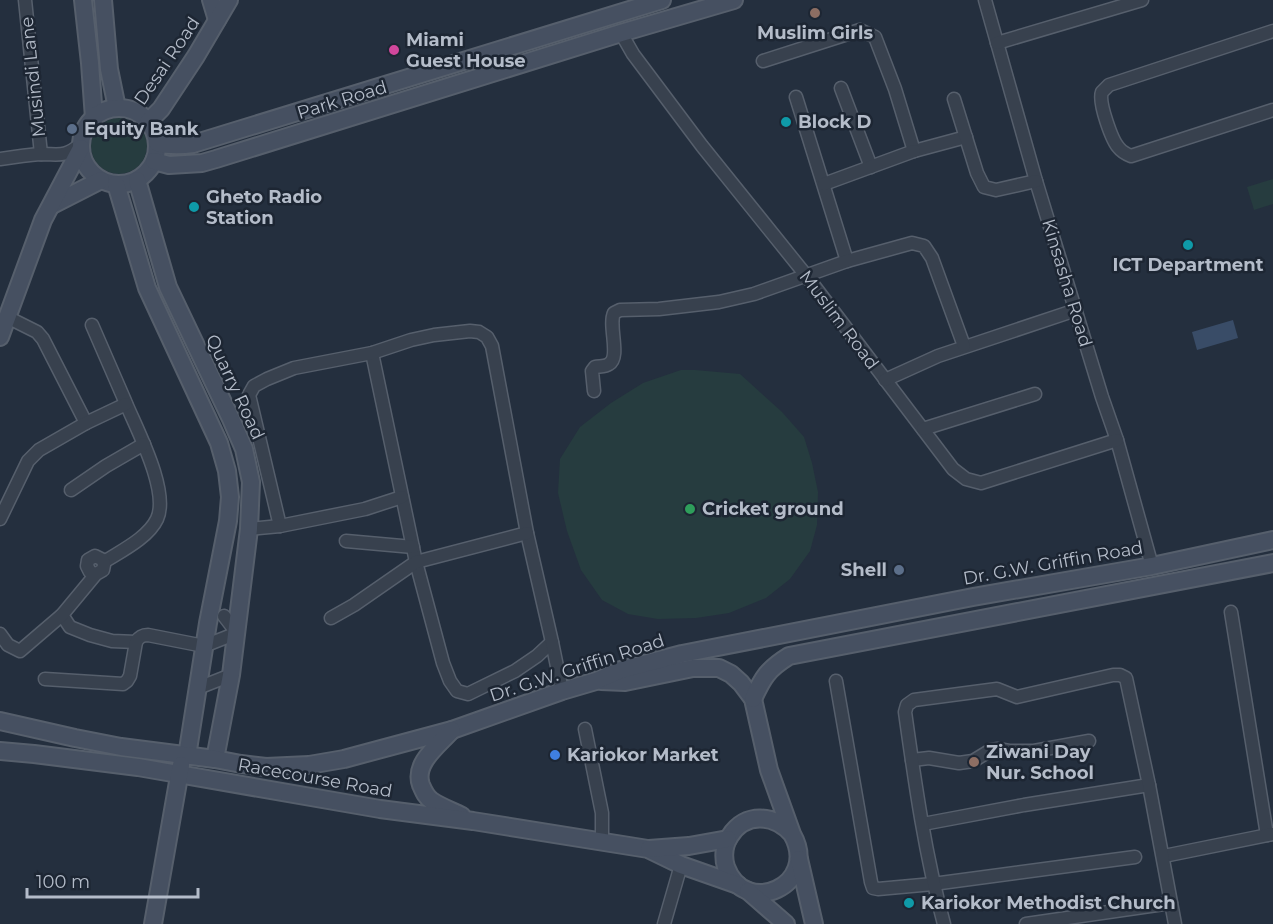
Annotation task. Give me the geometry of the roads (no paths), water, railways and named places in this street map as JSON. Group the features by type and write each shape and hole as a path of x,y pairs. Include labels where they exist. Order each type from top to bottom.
{"main road":[{"path":"83,0 94,118"},
{"path":"103,0 109,69 117,108"},
{"name":"Desai Road","path":"211,0 217,20"},
{"name":"Desai Road","path":"148,122 161,109 229,0"},
{"name":"Park Road","path":"157,143 166,146 193,144 662,0"},
{"name":"Park Road","path":"154,161 169,165 202,163 531,62 707,4 734,0"},
{"path":"0,337 40,228 81,146 87,125 101,113 117,108 133,111 148,122 154,132 157,152 154,161 144,175 137,180 123,184 108,182 91,172 84,161 81,146"},
{"name":"Quarry Road","path":"137,180 168,287 244,449 251,482 249,529 237,633 215,759"},
{"path":"52,205 108,182"},
{"name":"Quarry Road","path":"108,182 147,288 219,443 230,497 228,521 198,688 180,775"},
{"name":"Dr. G.W. Griffin Road","path":"0,722 75,738 241,764 266,767 309,765 344,759 452,730 596,681 621,670 682,654 973,597 1152,566 1273,540"},
{"path":"753,699 767,672 789,656 1273,563"},
{"path":"596,681 625,682 693,668 719,668 741,682 753,699 769,770 798,850 814,924"},
{"path":"452,730 424,762 420,769 420,781 424,794 430,800 473,821"},
{"name":"Racecourse Road","path":"0,752 138,767 380,809 473,821 648,849"},
{"path":"153,924 180,775"},
{"path":"786,924 730,875 725,864 724,851 733,831 749,820 769,819 778,822 792,834"},
{"path":"648,849 689,846 728,839"},
{"path":"648,849 681,865 758,893 768,893 786,884 797,868 799,858"}],"street":[{"name":"Musindi Lane","path":"26,0 41,154"},
{"name":"Kinsasha Road","path":"985,0 1036,181 1117,440 1152,566"},
{"path":"997,43 1142,0"},
{"path":"763,62 860,30 875,37 895,89 914,151"},
{"path":"1273,31 1109,85 1103,91 1101,99 1116,146 1131,156 1273,110"},
{"name":"Muslim Road","path":"621,33 633,54 702,146 806,276 953,469 966,479 981,483 1117,440"},
{"path":"525,42 531,62"},
{"path":"456,63 461,83"},
{"path":"841,88 871,167"},
{"path":"796,98 847,261"},
{"path":"954,99 984,188 996,190 1036,181"},
{"path":"824,184 914,151 966,137"},
{"path":"0,159 41,154 62,155 81,146"},
{"path":"62,155 67,176"},
{"path":"594,391 592,371 595,367 606,366 613,361 615,355 611,319 614,313 620,310 659,309 719,302 754,294 847,261 912,243 924,246 932,258 964,346"},
{"path":"885,380 964,346 1076,310"},
{"path":"7,317 37,332 43,339 86,423"},
{"path":"0,634 8,645 20,651 62,615 96,574 88,569 88,560 95,556 104,562 144,536 159,513 157,486 144,444 92,325"},
{"path":"280,526 249,395 254,386 294,368 372,353 434,335 479,332 487,337 492,346 527,533 562,691"},
{"path":"372,353 412,546 443,663 450,681 457,691 468,694 515,671 552,642"},
{"path":"923,429 1035,394"},
{"path":"0,519 33,455 86,423 126,404"},
{"path":"71,490 144,444"},
{"path":"249,529 280,526 364,509 402,497"},
{"path":"331,618 416,562 527,533"},
{"path":"345,541 412,546"},
{"path":"208,623 240,608"},
{"path":"1164,856 1270,835 1231,612"},
{"path":"62,615 70,627 90,635 112,641 136,642"},
{"path":"45,679 123,684 130,676 136,642 143,635 204,646 237,633 224,616"},
{"path":"198,688 231,675"},
{"path":"944,924 933,884 912,760 905,712 907,705 914,700 997,689 1017,697 1113,675 1125,678 1164,856 1175,924"},
{"path":"836,681 870,882 873,888 933,884 1135,857"},
{"path":"585,729 602,813 602,843"},
{"path":"912,760 929,758 959,763 973,761 991,750 1034,751 1089,741"},
{"path":"923,824 1149,785"},
{"path":"664,924 681,865"},
{"path":"1026,924 1171,903"}],"water":[{"path":"1233,320 1238,338 1197,350 1192,332"}],"place":[{"name":"Muslim Girls","path":"815,13"},
{"name":"Miami Guest House","path":"394,50"},
{"name":"Block D","path":"786,122"},
{"name":"Equity Bank","path":"72,129"},
{"name":"Gheto Radio Station","path":"194,207"},
{"name":"ICT Department","path":"1188,245"},
{"name":"Cricket ground","path":"690,509"},
{"name":"Shell","path":"899,570"},
{"name":"Kariokor Market","path":"555,755"},
{"name":"Ziwani Day Nur. School","path":"974,762"},
{"name":"Kariokor Methodist Church","path":"909,903"}]}
